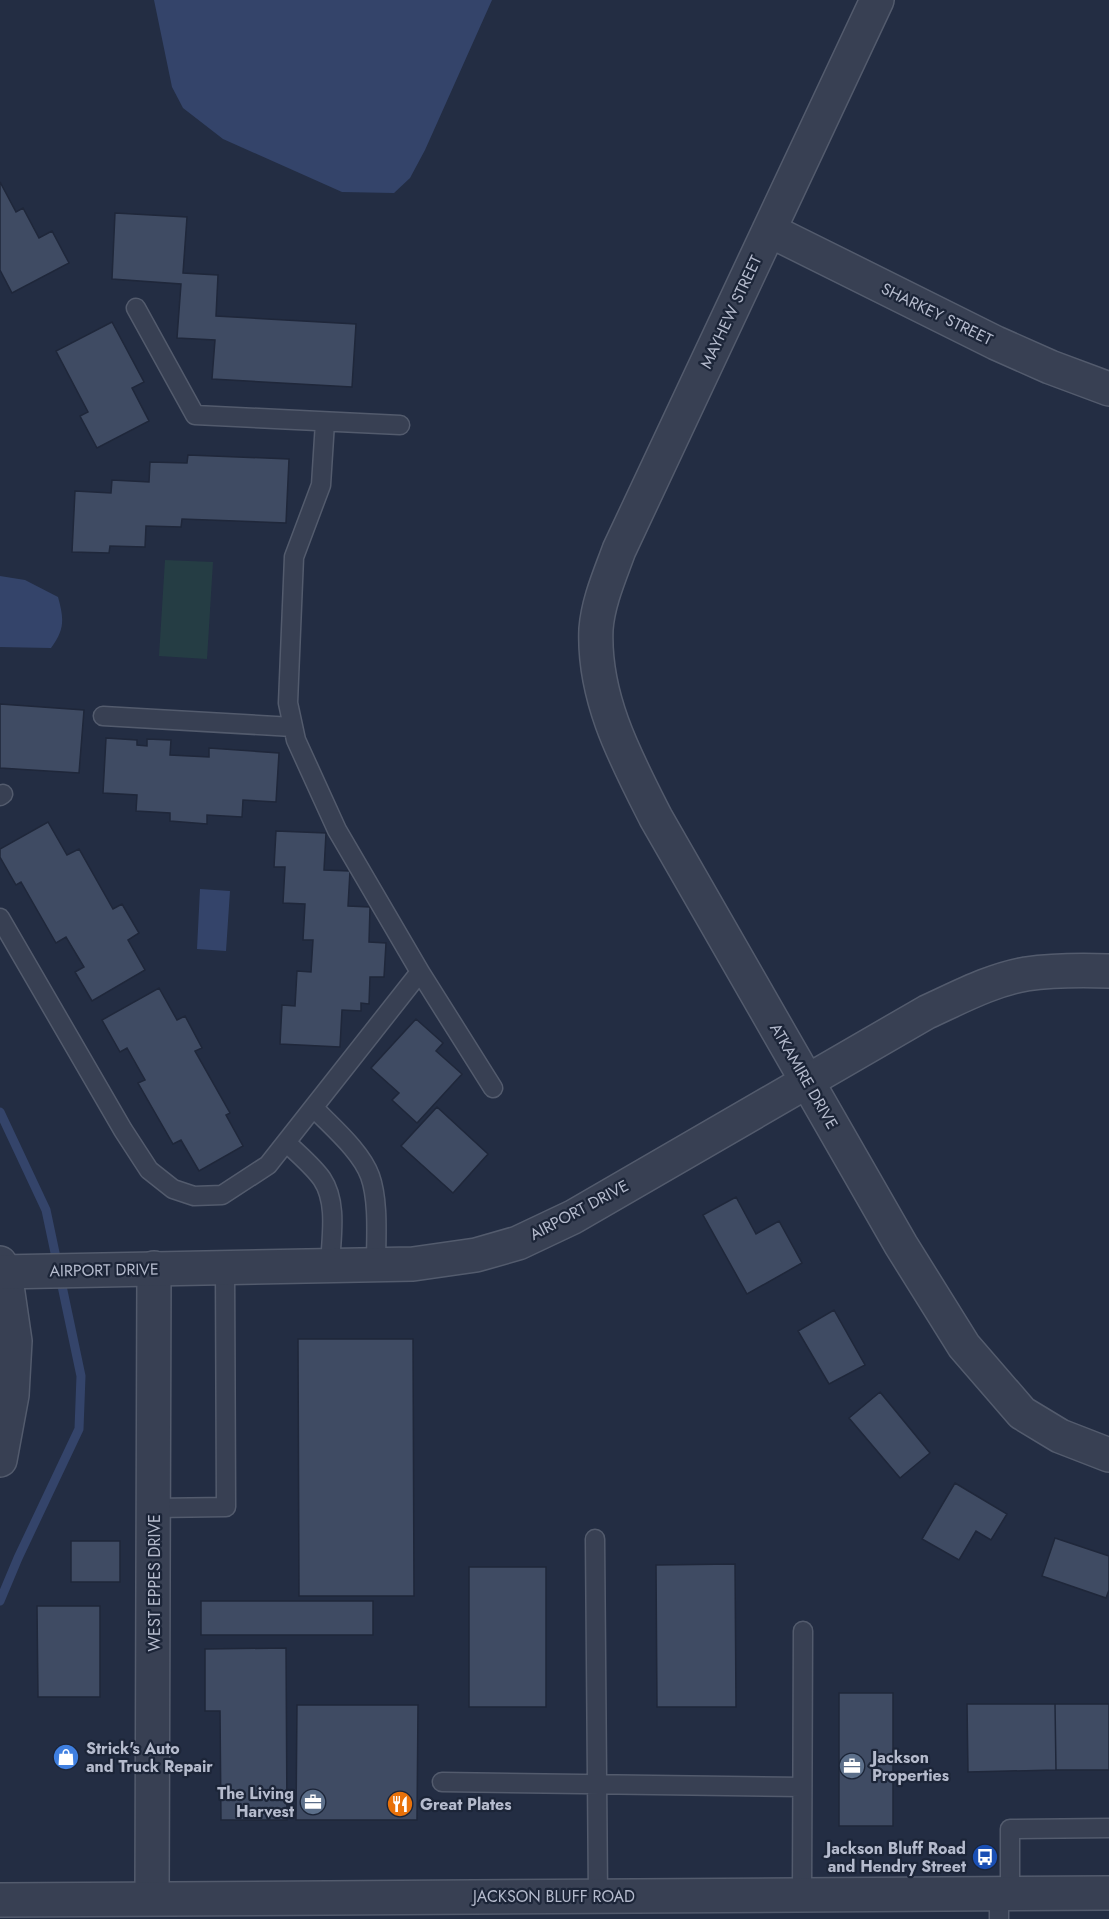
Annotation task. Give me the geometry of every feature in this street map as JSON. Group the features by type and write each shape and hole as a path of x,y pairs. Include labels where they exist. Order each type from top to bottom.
{"street":[{"name":"MAYHEW STREET","path":"596,627 603,593 619,550 877,0"},
{"name":"SHARKEY STREET","path":"769,230 996,343 1050,367 1109,389"},
{"name":"ATKAMIRE DRIVE","path":"596,627 597,660 603,697 620,747 656,818 901,1245 964,1346 1022,1413 1060,1436 1109,1455"},
{"name":"AIRPORT DRIVE","path":"9,1270 413,1264 476,1255 518,1243 573,1217 927,1012 981,987 1024,975 1076,970 1109,971"},
{"name":"WEST EPPES DRIVE","path":"154,1268 154,1508 159,1907"},
{"path":"0,1460 12,1395 15,1341 9,1270"},
{"name":"JACKSON BLUFF ROAD","path":"0,1900 159,1907 598,1896 802,1895 853,1907 1003,1902 1109,1893"}],"lane":[{"path":"136,308 195,415 400,425"},
{"path":"325,422 321,484 294,557 288,703 296,740 337,830 420,972 493,1088"},
{"path":"103,716 293,727"},
{"path":"0,918 123,1130 149,1170 173,1189 194,1196 222,1195 268,1165 420,972"},
{"path":"314,1108 353,1149 370,1175 375,1198 376,1264"},
{"path":"286,1142 322,1179 330,1196 332,1210 330,1266"},
{"path":"154,1508 226,1507 225,1267"},
{"path":"596,1539 598,1896"},
{"path":"802,1895 803,1631"},
{"path":"442,1782 802,1787"},
{"path":"1003,1902 1010,1829 1109,1828"}],"shaded area":[{"path":"165,560 213,562 207,659 159,656"}],"water":[{"path":"154,0 492,0 425,150 410,178 394,193 342,192 223,139 183,108 172,87"},
{"path":"0,576 25,580 58,597 62,624 59,635 51,648 0,647"},
{"path":"200,889 230,891 226,951 197,949"}],"building":[{"path":"0,182 16,212 23,208 39,238 52,231 69,263 12,293 0,270"},
{"path":"115,213 187,217 183,273 218,275 216,316 356,324 352,387 212,379 215,340 177,338 181,284 112,279"},
{"path":"112,322 144,382 132,388 149,421 97,448 80,416 88,412 56,351"},
{"path":"188,455 289,459 286,523 182,519 181,527 146,526 145,547 110,546 109,553 72,552 75,491 111,493 112,480 149,482 150,462 187,463"},
{"path":"0,704 84,710 79,773 0,768"},
{"path":"106,738 137,740 137,745 147,746 147,739 171,740 170,755 209,757 209,748 279,753 276,802 243,800 242,817 207,815 207,824 170,821 170,813 136,811 137,795 103,793"},
{"path":"48,822 67,855 79,849 113,909 122,904 139,933 128,940 145,970 92,1001 75,972 84,967 66,937 56,943 21,882 16,885 0,857 0,849"},
{"path":"276,831 326,833 324,870 350,871 348,906 370,907 369,942 386,943 384,977 370,977 369,1004 361,1003 361,1011 342,1010 340,1047 280,1044 282,1005 295,1006 297,971 311,972 313,940 303,940 305,904 283,903 285,867 274,867"},
{"path":"159,988 177,1020 185,1016 202,1048 195,1051 230,1113 226,1115 243,1146 199,1171 181,1140 173,1144 138,1083 145,1080 127,1048 120,1052 102,1020"},
{"path":"416,1019 443,1043 436,1051 462,1074 417,1123 392,1100 399,1093 371,1068"},
{"path":"437,1107 488,1154 453,1193 401,1146"},
{"path":"736,1197 756,1234 779,1221 802,1263 747,1294 703,1215"},
{"path":"834,1310 865,1365 829,1384 798,1331"},
{"path":"298,1339 413,1339 414,1596 299,1596"},
{"path":"880,1392 930,1453 900,1478 849,1418"},
{"path":"955,1483 1007,1514 991,1540 976,1531 959,1560 922,1539"},
{"path":"1055,1538 1109,1556 1109,1590 1106,1598 1042,1576"},
{"path":"71,1541 120,1541 120,1582 71,1582"},
{"path":"735,1564 736,1707 657,1707 656,1565"},
{"path":"469,1567 546,1567 546,1707 469,1707"},
{"path":"201,1601 373,1601 373,1635 201,1635"},
{"path":"37,1606 100,1606 100,1697 38,1697"},
{"path":"286,1648 287,1820 221,1820 220,1711 205,1711 205,1649"},
{"path":"839,1693 893,1693 893,1826 839,1826"},
{"path":"967,1704 1055,1704 1056,1770 968,1772"},
{"path":"1055,1704 1109,1704 1109,1770 1056,1770"},
{"path":"297,1705 418,1705 417,1820 296,1820"}],"waterway":[{"path":"0,1112 46,1210 81,1376 79,1429 0,1601"}],"place":[{"name":"Strick's Auto and Truck Repair","path":"66,1757"},
{"name":"Jackson Properties","path":"852,1766"},
{"name":"The Living Harvest","path":"313,1802"},
{"name":"Great Plates","path":"400,1804"},
{"name":"Jackson Bluff Road and Hendry Street","path":"985,1857"}]}
